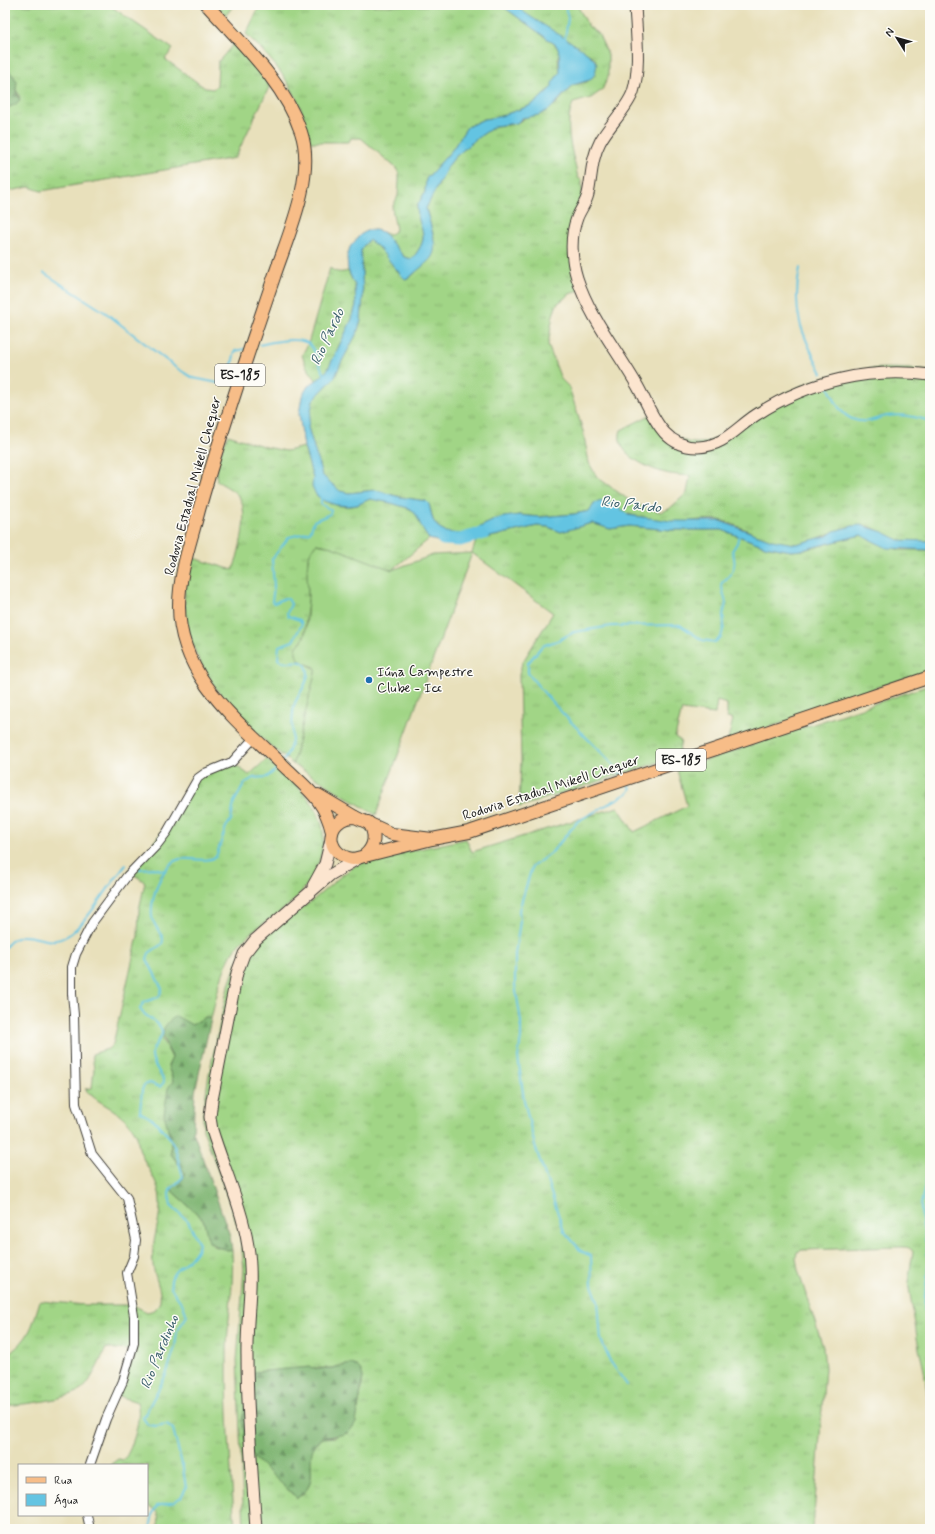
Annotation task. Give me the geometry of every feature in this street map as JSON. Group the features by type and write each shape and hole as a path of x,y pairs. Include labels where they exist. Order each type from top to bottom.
{"main road":[{"name":"Rodovia Estadual Mikell Chequer","path":"207,5 275,82 287,101 302,135 306,158 303,186 290,231 229,409 185,563 180,591 181,626 188,654 201,678 212,694 254,738 311,790"},
{"path":"635,5 637,69 634,90 607,131 595,153 588,194 574,226 572,249 577,277 586,300 597,322 638,387 658,426 679,444 695,447 706,446 725,440 756,415 822,383 836,379 878,374 930,375"},
{"name":"Rodovia Estadual Mikell Chequer","path":"432,839 475,830 930,677"},
{"name":"ES-185","path":"311,790 355,817 392,834 432,839"},
{"name":"ES-185","path":"311,790 324,808 332,836 332,845 340,856 353,859 432,839"},
{"path":"305,896 325,864 332,836 338,822 344,818 355,817"},
{"path":"256,1529 246,1354 250,1287 249,1248 245,1228 214,1137 210,1117 212,1100 242,958 255,940 305,896 330,875 362,857 372,848 374,837 368,822"}],"street":[{"path":"90,1464 106,1419 123,1381 134,1343 134,1316 127,1273 134,1256 136,1240 127,1198 92,1154 76,1104 72,967 76,954 92,923 128,876 167,832 198,778 205,773 232,762 254,738"},
{"path":"87,1516 90,1529"}],"green space":[{"path":"5,5 109,5 173,49 165,59 205,88 213,89 217,85 218,62 236,41 273,79 235,158 41,191 29,187 5,192 5,109 16,104 20,96 16,90 16,81 5,65"},
{"path":"216,5 234,5 226,15"},
{"path":"260,5 501,5 556,45 560,53 558,58 560,72 552,87 536,102 498,117 484,119 467,127 452,150 426,179 425,192 417,206 423,233 422,244 412,259 404,257 383,232 389,235 396,230 392,208 398,196 399,174 396,168 361,138 351,138 349,142 309,142 301,110 287,82 268,57 246,34"},
{"path":"515,5 577,5 589,27 598,33 608,55 608,77 602,90 591,98 573,103 570,112 570,140 578,178 582,180 582,197 573,219 581,289 570,294 557,304 553,315 548,345 561,379 569,387 583,431 589,463 597,477 633,503 660,512 669,509 687,493 690,476 665,473 639,462 626,452 622,445 620,438 621,430 650,415 671,433 683,440 696,443 705,442 720,436 756,410 777,398 818,379 861,370 883,368 930,371 930,541 915,542 900,540 871,527 858,526 849,527 803,543 784,543 765,538 738,526 719,520 709,519 677,522 656,520 625,513 595,503 589,511 574,514 540,517 519,515 496,519 466,535 445,532 437,526 433,520 429,504 426,501 400,497 375,490 349,493 340,492 322,475 308,427 310,411 313,400 335,377 357,333 361,320 363,296 361,251 363,246 369,240 375,244 388,258 396,270 409,278 415,273 434,237 426,208 448,166 455,157 476,139 495,126 517,123 528,116 539,115 556,104 573,85 587,82 596,60 529,17"},
{"path":"5,65 17,81 16,90 20,100 16,104 5,109"},
{"path":"330,268 339,272 348,271 355,286 356,305 352,319 328,369 317,381 306,366 302,355 308,344"},
{"path":"228,435 266,447 286,451 304,447 313,478 324,501 336,505 348,506 357,505 367,500 375,499 407,508 415,512 429,539 392,570 324,545 316,544 308,557 308,600 304,638 300,642 299,660 316,669 293,764 251,728 215,687 201,664 191,639 185,613 185,584 190,557 233,570 238,554 244,522 242,504 235,492 217,481 216,475 219,457"},
{"path":"592,523 610,529 629,526 671,530 722,530 765,546 791,551 803,550 861,535 899,550 930,550 930,670 875,688 811,714 728,740 733,719 727,718 727,704 717,701 715,714 682,710 675,737 681,741 678,756 519,807 521,761 519,675 522,663 553,613 472,553 477,538 486,538 537,526 548,527 561,532"},
{"name":"Iúna Campestre Clube - Icc","path":"316,544 332,547 392,570 433,555 472,553 376,815 293,764 316,669 315,667 298,659 296,650 305,633 308,601 307,571 309,557"},
{"path":"930,685 930,1414 924,1370 908,1282 913,1252 912,1250 901,1247 802,1250 797,1252 796,1258 798,1270 823,1347 825,1368 813,1529 244,1529 237,1360 244,1269 240,1233 203,1129 203,1113 209,1074 227,991 236,965 246,949 312,901 341,876 355,866 368,860 466,839 472,852 618,807 634,832 687,806 677,770","holes":["345,1365 363,1377 357,1416 336,1437 323,1438 313,1446 310,1452 311,1478 302,1495 292,1494 283,1484 313,1368 332,1368"]},
{"path":"267,759 301,790 313,804 322,824 322,849 314,874 299,895 290,904 248,935 236,948 223,973 211,1019 205,1017 192,1025 187,1023 162,1039 172,1058 168,1066 173,1081 168,1131 171,1140 171,1154 185,1173 183,1179 172,1191 203,1219 213,1246 232,1251 233,1265 227,1347 227,1382 235,1529 157,1529 159,1518 157,1512 148,1506 148,1464 111,1464 118,1459 124,1460 131,1448 136,1432 138,1416 137,1402 116,1395 129,1350 106,1348 88,1383 81,1390 44,1401 5,1406 5,1357 25,1339 32,1326 40,1301 86,1305 133,1305 147,1312 158,1306 160,1292 152,1257 160,1209 158,1188 139,1149 137,1136 132,1127 120,1114 91,1095 85,1089 92,1088 94,1069 92,1054 108,1049 113,1044 138,936 139,910 145,882 128,871 147,851 169,822 201,771 233,763 249,775"},
{"path":"176,1016 192,1025 205,1017 211,1019 195,1092 193,1131 230,1236 232,1251 217,1247 209,1242 203,1219 172,1191 173,1186 183,1179 185,1173 171,1154 171,1140 164,1114 168,1088 173,1081 168,1066 172,1058 164,1040 163,1031 169,1021"},
{"path":"351,1364 359,1368 363,1377 356,1423 348,1433 321,1439 315,1445 312,1452 311,1476 309,1484 305,1491 297,1498 254,1458 245,1442 242,1420 252,1372 310,1367 319,1369 332,1368"}],"water":[{"path":"501,5 515,5 533,19 584,51 593,58 597,64 595,74 590,80 573,85 550,109 539,115 522,118 517,123 495,126 476,139 455,157 448,166 426,208 434,238 434,252 432,257 409,278 405,279 378,247 369,240 363,246 361,251 363,296 361,320 357,333 335,377 313,400 308,427 322,475 340,491 349,493 375,490 400,497 426,501 429,504 433,520 437,526 445,532 458,534 466,534 496,519 504,517 519,515 540,517 589,511 595,503 602,501 617,505 628,515 671,521 720,521 772,540 796,544 827,536 834,531 861,525 883,532 899,540 930,541 930,550 887,548 861,535 802,550 791,551 765,546 722,530 671,530 629,526 610,529 592,523 561,532 548,527 537,526 486,538 466,538 444,543 429,539 416,515 411,509 370,499 357,505 336,505 324,501 316,495 312,486 313,478 304,447 299,414 302,396 308,386 321,377 328,369 352,319 356,305 355,286 348,270 347,257 350,247 360,235 368,230 376,230 383,232 404,257 412,259 422,244 423,233 417,206 425,192 426,179 452,150 467,127 484,119 498,117 536,102 552,87 552,83 560,72 559,54 556,45"}],"waterway":[{"path":"565,5 568,18 565,39"},
{"path":"800,268 797,298 800,323 809,347 822,373"},
{"path":"44,273 106,313 175,367 193,378 223,384 229,377 235,351 245,349"},
{"path":"259,345 286,340 307,343 313,349 325,375"},
{"path":"828,386 834,400 842,412 853,419 869,421 887,416 898,415 930,421"},
{"name":"Rio Pardinho","path":"284,760 291,744 292,718 295,703 307,680 308,670 303,663 285,662 278,659 279,646 293,641 302,624 300,620 288,616 287,613 291,604 288,599 285,598 274,603 272,602 274,586 272,559 289,537 310,532 314,521 330,514 331,510 321,504 321,497"},
{"name":"Rio Pardo","path":"443,539 460,540 484,533"},
{"path":"622,775 606,756 539,688 528,673 528,663 542,646 559,640 574,632 612,626 680,625 702,640 715,642 721,637 724,626 723,615 726,603 721,584 731,574 734,567 735,561 732,551 737,543 739,535"},
{"name":"Rio Pardinho","path":"150,1529 153,1513 157,1506 174,1502 181,1497 186,1488 183,1468 173,1429 167,1424 156,1426 148,1425 143,1418 166,1375 175,1347 177,1331 187,1316 183,1305 171,1288 171,1281 177,1269 193,1256 199,1244 188,1221 171,1206 169,1194 170,1190 183,1177 175,1148 170,1138 154,1120 140,1112 142,1090 144,1085 150,1083 160,1087 164,1082 152,1057 154,1047 161,1036 162,1031 158,1024 145,1015 140,1009 144,1002 159,997 162,989 147,959 149,953 162,944 163,939 152,917 153,902 162,875 173,862 180,859 207,860 216,857 226,827 231,820 234,802 245,783 253,778 267,777 279,767"},
{"path":"627,1385 610,1361 601,1340 598,1301 592,1285 591,1256 581,1251 564,1231 535,1146 524,1100 518,1057 521,1038 521,1021 515,985 515,954 520,921 519,910 532,867 552,852 578,821 628,793 631,789 629,785"},
{"path":"5,947 20,936 49,940 58,940 67,936 82,923 126,865"},
{"path":"139,869 154,868 165,871"},
{"path":"930,1159 925,1189 921,1202 922,1222 928,1258 925,1315 930,1331"}],"place":[{"name":"Iúna Campestre Clube - Icc","path":"369,680"}]}
